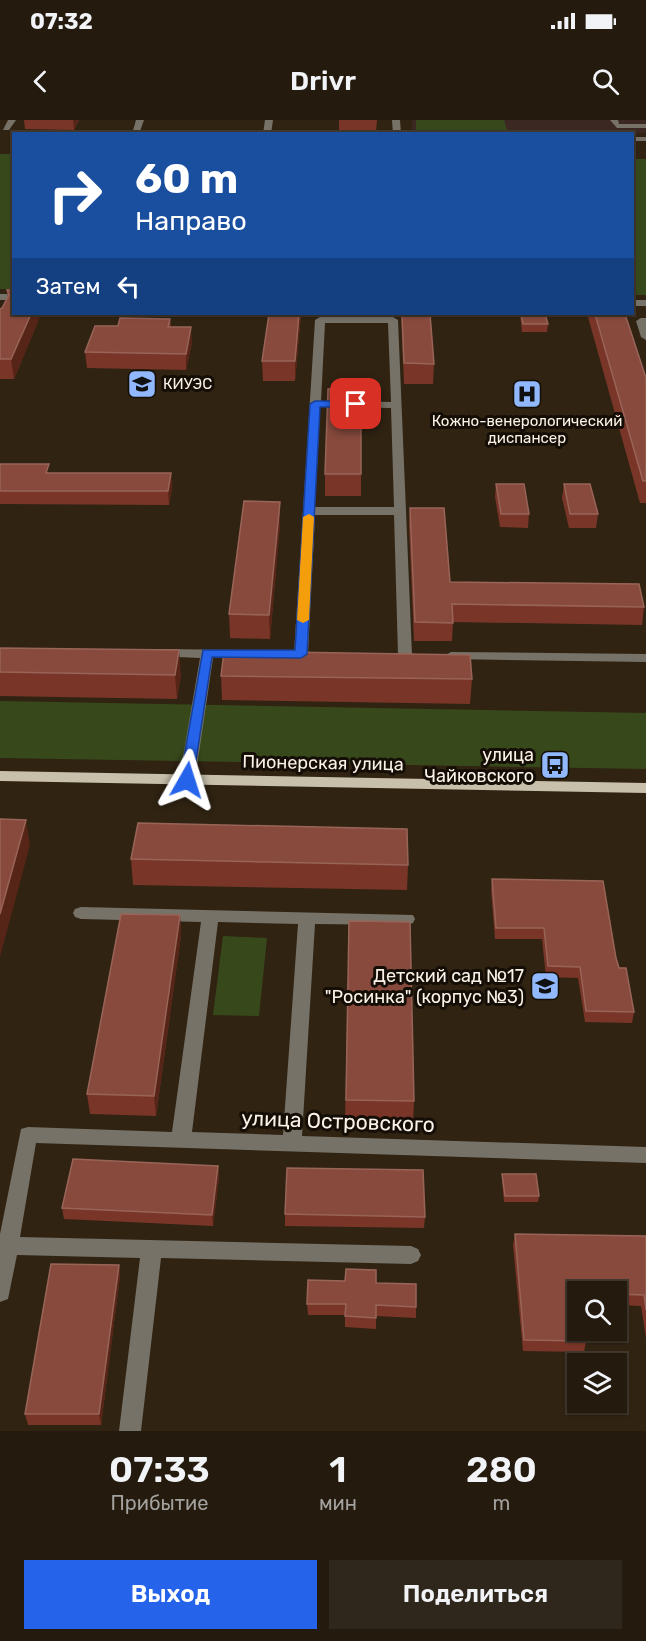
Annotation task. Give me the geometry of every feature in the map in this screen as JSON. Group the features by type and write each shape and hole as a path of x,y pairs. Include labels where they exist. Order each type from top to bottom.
{"main road":[{"name":"Пионерская улица","path":"0,776 646,788"}],"street":[{"path":"3,128 12,120"},
{"path":"614,120 616,126 646,126"},
{"path":"301,654 320,320 354,317 393,321 405,656"},
{"path":"646,321 641,321 646,337"},
{"path":"315,404 396,405"},
{"path":"309,511 400,511"},
{"path":"149,652 254,654"},
{"path":"187,780 207,653"},
{"path":"440,656 646,658"},
{"path":"81,913 407,919"},
{"path":"181,1140 210,916"},
{"path":"292,1144 307,918"},
{"name":"улица Островского","path":"9,1246 28,1136 646,1155"},
{"path":"0,1292 9,1246 411,1255"},
{"path":"130,1431 152,1249"}],"shaded area":[{"path":"412,120 646,120 646,133 412,131"}],"green space":[{"path":"416,120 504,120 507,130 416,130"},
{"path":"0,154 12,154 12,289 0,289"},
{"path":"634,159 646,159 646,295 634,295"},
{"path":"0,701 646,713 646,769 0,758"},
{"path":"223,936 267,938 259,1016 213,1015"}],"building":[{"path":"7,290 12,290 12,315 31,315 11,359 0,359 0,309 9,295"},
{"path":"269,315 299,315 295,361 262,361"},
{"path":"402,315 430,315 434,364 404,363"},
{"path":"521,315 545,315 548,324 523,324"},
{"path":"595,315 625,315 646,378 646,481 643,481"},
{"path":"120,318 170,319 168,327 191,327 186,354 85,352 95,326 118,326"},
{"path":"328,389 361,389 361,474 325,474"},
{"path":"0,464 49,464 46,473 171,473 168,491 0,491"},
{"path":"496,484 524,484 529,514 501,514"},
{"path":"564,484 590,484 598,514 570,514"},
{"path":"244,501 280,502 269,615 229,614"},
{"path":"410,508 444,508 450,582 639,584 644,607 452,604 453,623 415,622"},
{"path":"0,648 179,650 175,675 0,672"},
{"path":"224,651 470,655 472,679 221,676"},
{"path":"0,819 26,820 0,914"},
{"path":"138,823 407,829 408,865 131,859"},
{"path":"492,879 603,881 616,958 619,968 626,968 634,1012 586,1011 580,967 548,966 544,928 496,928"},
{"path":"121,914 180,915 154,1096 87,1094"},
{"path":"349,921 410,922 414,1101 346,1100"},
{"path":"73,1159 218,1166 212,1215 62,1208"},
{"path":"287,1168 423,1170 425,1217 285,1214"},
{"path":"502,1174 536,1174 539,1196 505,1196"},
{"path":"515,1234 646,1236 646,1310 644,1295 627,1294 627,1281 567,1281 567,1341 524,1340"},
{"path":"51,1264 119,1265 99,1414 25,1414"},
{"path":"346,1269 376,1270 376,1283 416,1284 416,1307 376,1305 376,1318 345,1316 346,1304 307,1304 308,1280 345,1281"}],"slow traffic":[{"path":"303,620 309,517"}],"place":[{"name":"КИУЭС","path":"142,384"},
{"name":"Кожно-венерологический диспансер","path":"527,394"},
{"name":"улица Чайковского","path":"555,765"},
{"name":"Детский сад №17 \"Росинка\" (корпус №3)","path":"545,986"}],"route":[{"path":"187,780 207,653 301,654 315,404 356,404"}]}
